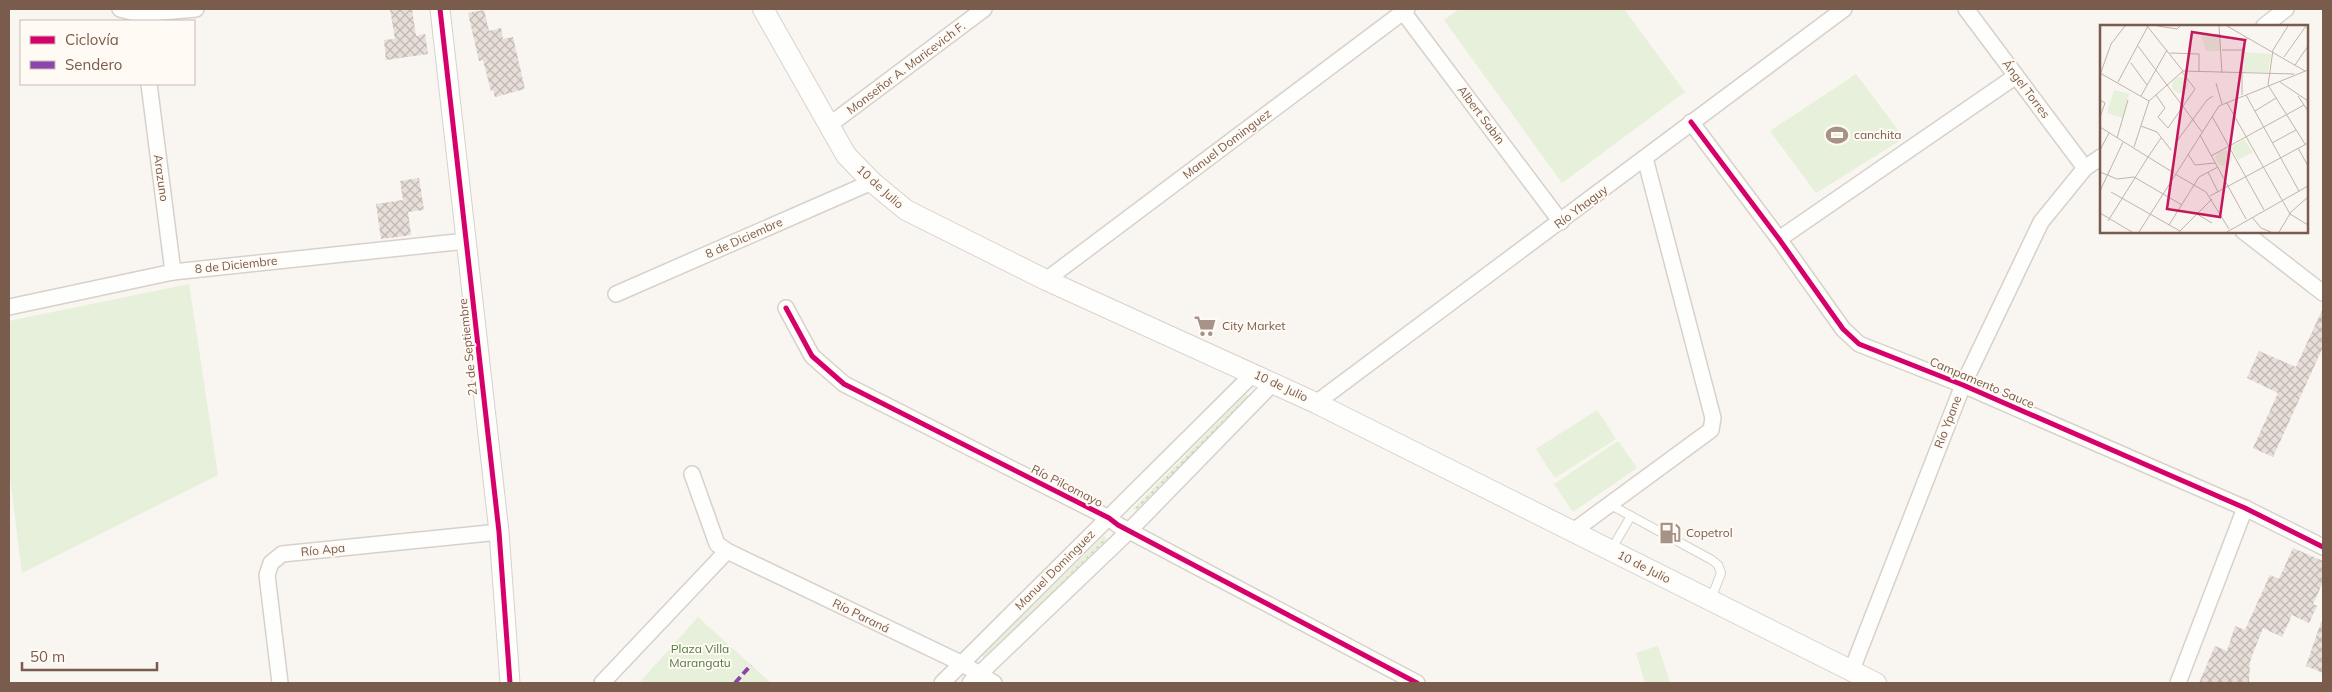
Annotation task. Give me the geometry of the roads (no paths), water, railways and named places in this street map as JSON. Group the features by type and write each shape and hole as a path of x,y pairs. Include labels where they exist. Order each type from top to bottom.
{"main road":[{"name":"10 de Julio","path":"762,9 846,155 872,182 906,210 1046,280 1274,382 1710,601 1848,678 1876,683"}],"street":[{"path":"120,9 140,18 196,9"},
{"name":"21 de Septiembre","path":"440,9 500,532 510,683"},
{"name":"Monseñor A. Maricevich F.","path":"828,126 984,9"},
{"name":"Río Yhaguy","path":"1316,403 1844,9"},
{"name":"Ángel Torres","path":"1966,9 2085,168"},
{"path":"2265,25 2286,9"},
{"name":"Albert Sabin","path":"1404,10 1561,222"},
{"name":"Manuel Dominguez","path":"1046,280 1404,10"},
{"path":"1780,239 2016,76"},
{"name":"Arazuno","path":"148,85 174,272"},
{"name":"Campamento Sauce","path":"1691,122 1780,239 1843,329 1859,344 1962,384 2245,508 2323,547"},
{"path":"1572,532 1711,430 1713,418 1645,158"},
{"name":"Río Ypane","path":"1848,678 1962,384 2041,222 2085,168 2100,158"},
{"name":"8 de Diciembre","path":"616,294 872,182"},
{"path":"2244,232 2323,293"},
{"name":"8 de Diciembre","path":"9,307 174,272 466,241"},
{"name":"Río Pilcomayo","path":"786,308 812,356 844,384 1109,518 1129,531 1417,683"},
{"name":"Manuel Dominguez","path":"942,683 1254,373"},
{"name":"Manuel Dominguez","path":"974,679 1129,531 1274,382"},
{"path":"602,683 727,551 717,544 692,474"},
{"path":"2178,683 2245,508"},
{"name":"Río Apa","path":"280,683 267,575 271,563 282,554 500,532"},
{"name":"Río Paraná","path":"727,551 961,663 974,679 994,683"}],"lane":[{"path":"1609,504 1718,565 1721,573 1710,601"},
{"path":"1611,550 1631,516"}],"place":[{"name":"canchita","path":"1837,135"},
{"name":"City Market","path":"1205,326"},
{"name":"Copetrol","path":"1670,533"}],"park label":[{"name":"Plaza Villa Marangatu","path":"700,656"}]}
